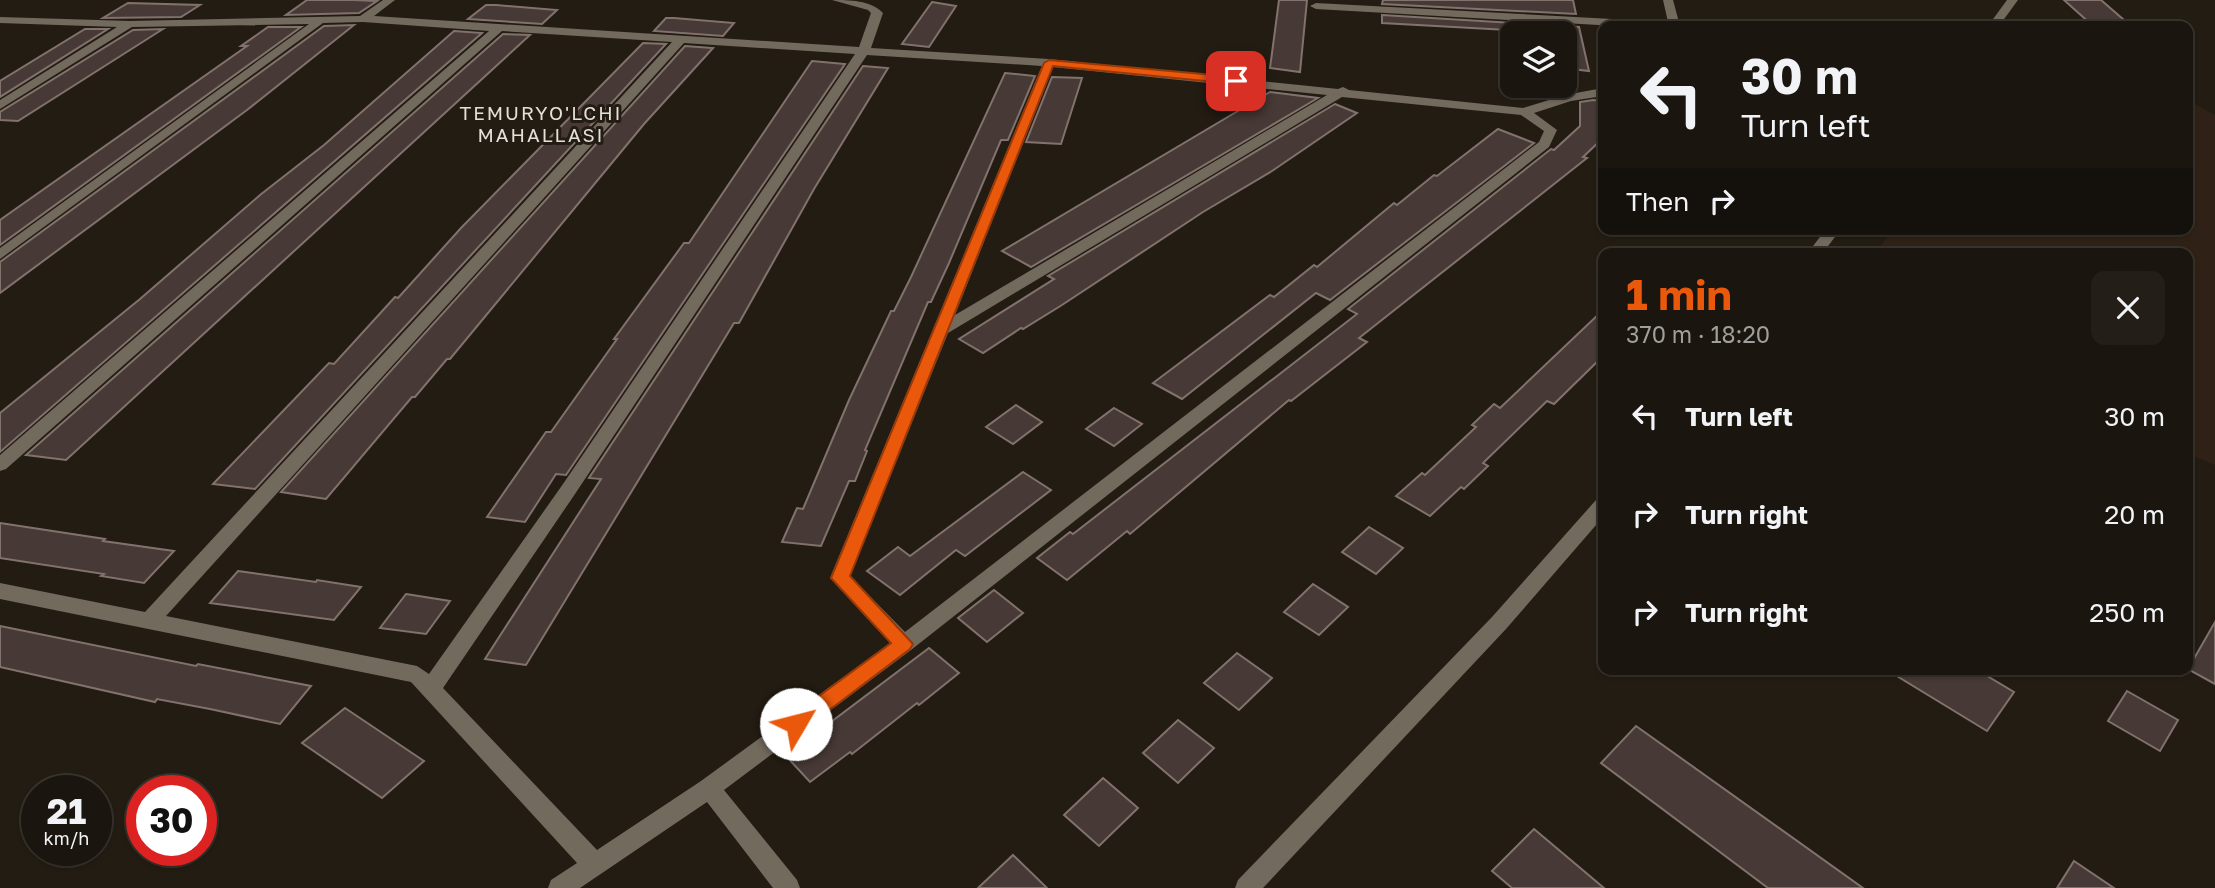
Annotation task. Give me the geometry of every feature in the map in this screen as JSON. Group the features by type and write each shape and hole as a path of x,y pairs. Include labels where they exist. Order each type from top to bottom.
{"street":[{"path":"363,19 390,0"},
{"path":"431,688 864,51 877,13 872,7 837,0"},
{"path":"1668,0 1672,21"},
{"path":"1997,21 2012,0"},
{"path":"1316,6 1598,22"},
{"path":"0,20 130,24 363,19 1049,63 1343,91 1524,112 1569,98 1598,93"},
{"path":"0,255 318,22"},
{"path":"0,105 130,24"},
{"path":"0,464 498,29"},
{"path":"149,621 681,39"},
{"path":"904,644 840,578 1049,63"},
{"path":"942,329 1343,91"},
{"path":"560,888 709,788 904,644 1544,144 1551,131 1524,112"},
{"path":"1247,888 1499,623 1598,511"},
{"path":"0,592 417,675 596,865"},
{"path":"709,788 788,888"}],"shaded area":[{"path":"2193,103 2215,115 2215,465 2193,456 2193,248 1879,248 1889,235 2193,235"}],"building":[{"path":"307,0 377,1 359,13 286,15"},
{"path":"1279,0 1307,0 1300,72 1270,68"},
{"path":"1383,0 1573,0 1576,14 1382,4"},
{"path":"2064,0 2101,0 2125,21 2087,21"},
{"path":"932,2 956,6 929,47 902,44"},
{"path":"128,3 200,5 181,17 103,18"},
{"path":"486,5 557,10 542,24 468,19"},
{"path":"1382,15 1500,22 1500,29 1382,23"},
{"path":"666,18 734,23 723,36 654,31"},
{"path":"354,25 247,110 0,293 0,262 324,26"},
{"path":"268,27 301,27 0,245 0,220 247,46 241,46"},
{"path":"1577,27 1579,27 1589,71 1577,70"},
{"path":"85,29 108,29 0,97 0,81"},
{"path":"163,29 18,121 0,120 0,112 133,30"},
{"path":"454,31 482,33 0,452 0,413 140,299 260,195 324,145"},
{"path":"503,34 530,35 66,460 26,455"},
{"path":"643,43 666,44 255,489 213,484 329,363 334,364 461,228"},
{"path":"685,46 713,48 644,124 450,359 447,359 415,397 412,397 326,499 281,492"},
{"path":"812,61 845,64 566,475 556,474 525,522 487,517 546,432 551,432 684,243 689,243"},
{"path":"863,66 888,68 814,189 739,323 734,323 526,665 485,659 601,479 589,478"},
{"path":"1005,73 1035,76 1008,140 1001,140 949,263 931,302 928,302 865,450 867,451 855,481 849,481 821,546 782,542 797,508 803,509 849,400 891,311 894,311 911,277"},
{"path":"1052,77 1082,78 1061,144 1026,142"},
{"path":"1270,92 1318,98 1031,267 1002,251"},
{"path":"1598,100 1598,143 1583,157 1587,158 1359,338 1367,342 1289,400 1130,534 1127,531 1067,580 1037,558 1070,532 1073,534 1357,314 1348,309 1551,149 1554,150 1580,126 1580,102"},
{"path":"1335,104 1357,113 1272,171 1203,212 1062,305 983,353 959,339 1054,279 1048,276"},
{"path":"1498,129 1534,143 1330,300 1316,293 1182,399 1153,383 1270,295 1274,297 1314,265 1317,267 1394,203 1397,205"},
{"path":"1598,315 1598,361 1554,404 1547,401 1483,463 1488,466 1464,489 1461,487 1430,516 1396,496 1422,473 1425,475 1476,427 1472,425 1494,404 1500,408"},
{"path":"1016,405 1042,422 1013,444 986,427"},
{"path":"1114,408 1142,424 1114,446 1086,429"},
{"path":"1023,472 1051,490 965,556 956,550 900,595 867,571 898,547 910,556"},
{"path":"0,523 174,551 144,583 0,558"},
{"path":"1369,527 1403,548 1376,574 1342,552"},
{"path":"238,571 361,587 334,620 210,603"},
{"path":"1313,584 1348,607 1319,635 1284,612"},
{"path":"994,590 1023,613 987,642 958,618"},
{"path":"406,594 450,601 426,634 380,628"},
{"path":"2215,622 2215,684 2193,672 2193,660"},
{"path":"0,626 196,666 198,664 311,686 280,724 157,699 155,702 0,667"},
{"path":"929,648 959,673 919,705 917,703 852,754 850,752 810,782 786,756"},
{"path":"1237,653 1272,678 1239,710 1204,683"},
{"path":"1895,675 1985,675 2014,692 1987,731"},
{"path":"2127,691 2178,720 2160,751 2108,721"},
{"path":"345,708 424,761 382,798 302,743"},
{"path":"1178,720 1214,748 1178,783 1143,753"},
{"path":"1636,726 1863,888 1768,888 1601,763"},
{"path":"1103,778 1138,808 1099,846 1064,815"},
{"path":"1534,829 1604,888 1512,888 1492,871"},
{"path":"1013,855 1047,888 978,888"},
{"path":"2074,861 2114,888 2057,888"}],"district":[{"name":"TEMURYO'LCHI MAHALLASI","path":"541,124"}],"route":[{"path":"796,724 904,644 840,578 1049,63 1236,81"}]}
